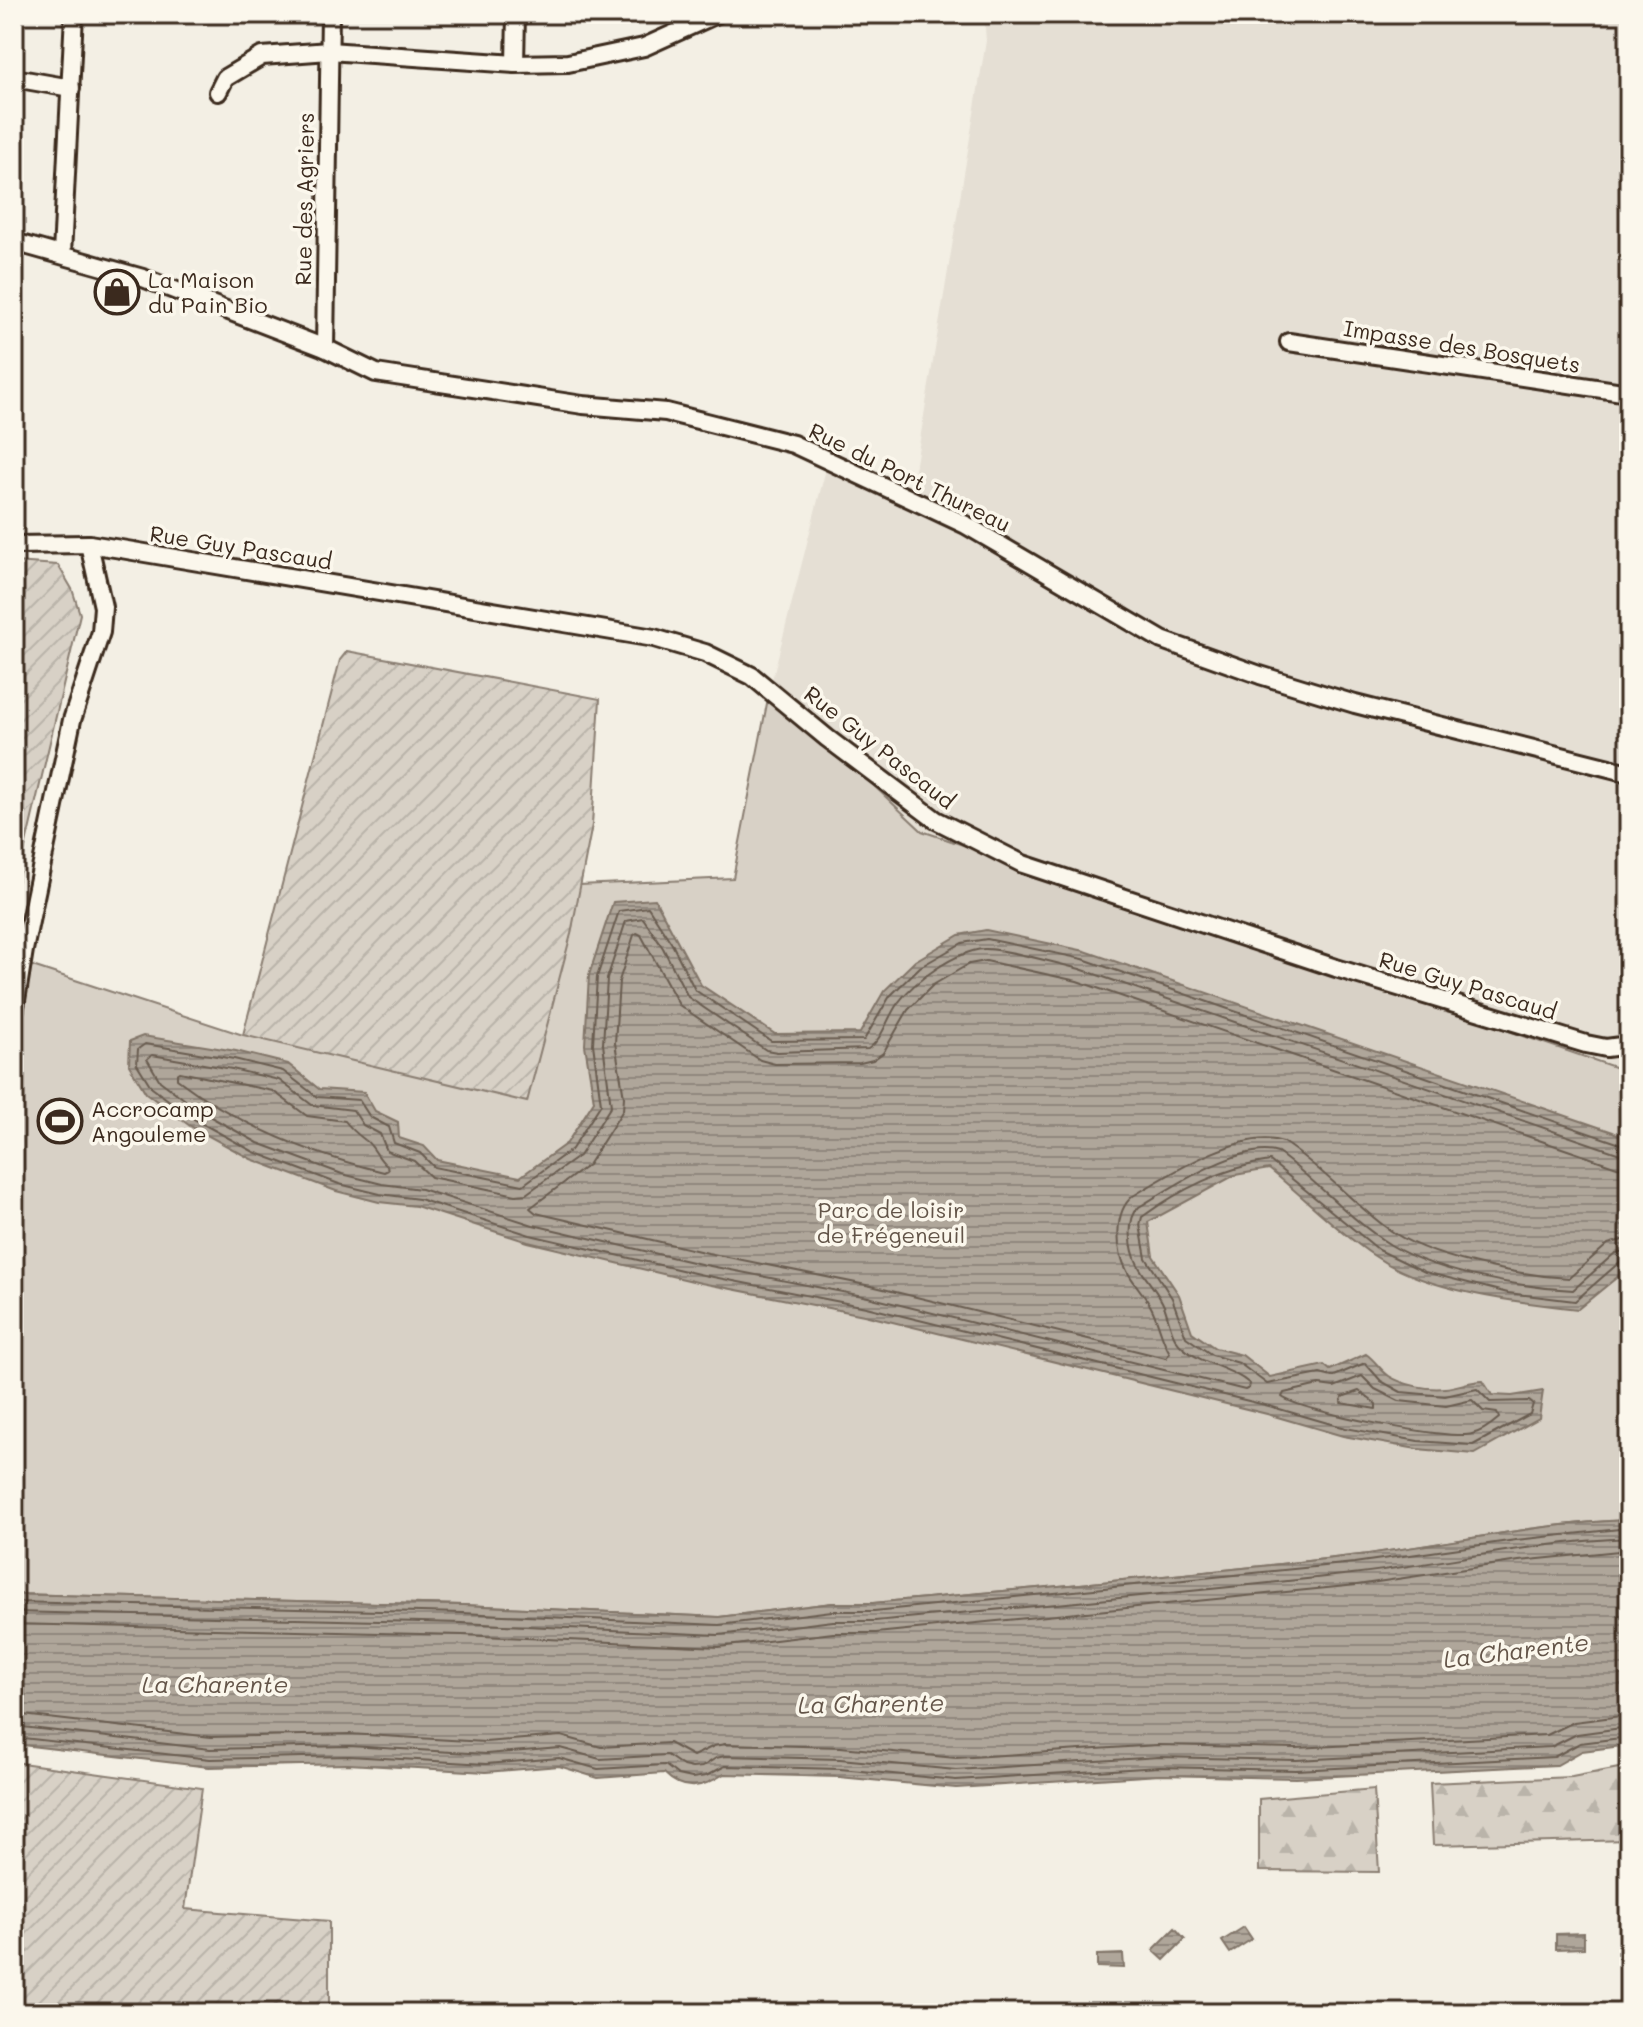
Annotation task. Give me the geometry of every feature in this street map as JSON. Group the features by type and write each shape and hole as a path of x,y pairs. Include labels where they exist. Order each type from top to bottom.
{"street":[{"path":"62,254 74,14"},
{"name":"Rue des Agriers","path":"325,348 330,14"},
{"path":"515,64 516,14"},
{"path":"218,92 225,78 262,56 329,51 515,64 568,63 644,47 717,14"},
{"path":"14,78 71,88"},
{"name":"Rue du Port Thureau","path":"14,242 143,278 325,348 376,373 583,405 666,412 793,444 966,525 1162,640 1355,704 1629,773"},
{"name":"Impasse des Bosquets","path":"1289,342 1629,393"},
{"path":"14,1013 24,950 72,720 101,632 103,607 89,544"},
{"name":"Rue Guy Pascaud","path":"14,545 89,544 642,636 705,653 770,688 827,738 936,820 1023,864 1336,968 1586,1044 1606,1048 1629,1045"}],"shaded area":[{"path":"984,14 1629,14 1629,1071 1535,1038 1335,985 922,830 770,688 829,457 911,494 986,41"}],"green space":[{"path":"14,562 58,565 72,589 80,614 14,895"},
{"path":"347,651 600,699 592,825 571,934 527,1102 243,1035 340,660"},
{"name":"Parc de loisir de Frégeneuil","path":"770,688 922,831 1629,1072 1629,1423 1623,1456 1629,1457 1629,1520 1559,1525 1386,1551 1232,1569 873,1603 832,1603 719,1617 463,1605 14,1594 14,960 243,1035 571,934 579,885 733,878"},
{"path":"14,1762 202,1788 185,1909 329,1921 329,2013 14,2013"},
{"path":"1629,1766 1629,1840 1433,1845 1430,1783 1572,1777"},
{"path":"1374,1789 1379,1872 1259,1871 1259,1799"}],"water":[{"path":"655,899 701,985 775,1034 860,1033 884,991 915,961 959,935 986,930 1085,951 1613,1132 1629,1140 1629,1263 1621,1274 1578,1309 1499,1299 1445,1286 1394,1268 1373,1255 1269,1169 1235,1175 1148,1222 1153,1256 1179,1295 1192,1332 1215,1348 1242,1355 1270,1377 1324,1365 1330,1370 1366,1354 1389,1376 1416,1386 1445,1388 1483,1381 1492,1395 1512,1396 1543,1391 1539,1418 1475,1454 1417,1449 1343,1436 1267,1414 864,1315 701,1283 528,1242 416,1206 379,1202 336,1191 251,1159 190,1126 146,1093 129,1065 130,1041 143,1036 236,1051 288,1064 319,1089 364,1092 375,1111 398,1122 399,1138 424,1146 437,1160 520,1177 567,1143 594,1101 585,1045 589,975 613,902"},
{"name":"La Charente","path":"1629,1520 1629,1745 1582,1751 1557,1765 1296,1778 1160,1775 956,1788 839,1777 724,1774 708,1783 686,1786 664,1773 598,1778 559,1766 486,1772 348,1764 209,1767 14,1744 14,1594 463,1605 719,1617 832,1603 873,1603 1232,1569 1386,1551 1559,1525"},
{"path":"1244,1927 1252,1939 1230,1953 1222,1941"},
{"path":"1175,1928 1185,1939 1164,1960 1153,1950"},
{"path":"1584,1933 1584,1948 1556,1949 1556,1934"},
{"path":"1123,1954 1124,1968 1097,1967 1097,1955"}],"place":[{"name":"La Maison du Pain Bio","path":"117,292"},
{"name":"Accrocamp Angouleme","path":"60,1121"}]}
